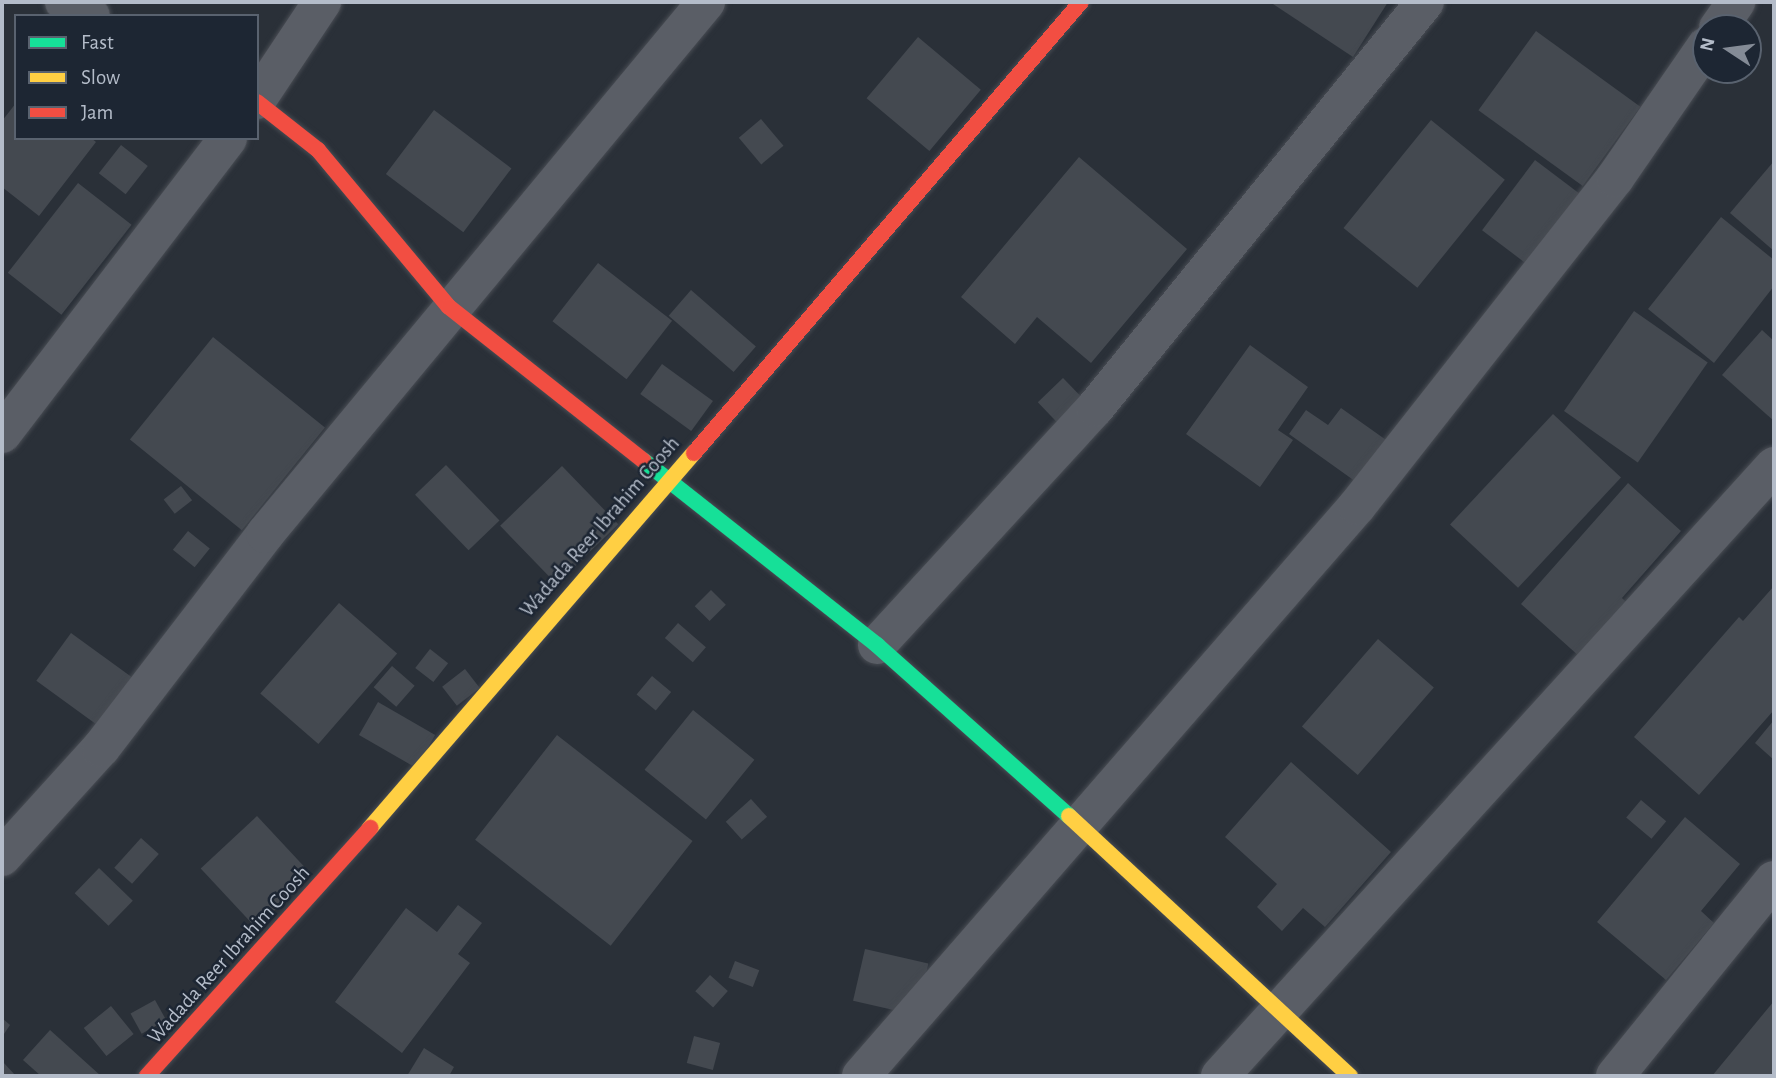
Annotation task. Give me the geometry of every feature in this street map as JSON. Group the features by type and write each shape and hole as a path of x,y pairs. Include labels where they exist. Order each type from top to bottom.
{"street":[{"path":"64,2 87,14"},
{"path":"259,98 322,2"},
{"path":"2,857 101,748 265,534 449,307 706,2"},
{"name":"Wadada Reer Ibrahim Coosh","path":"147,1076 397,798 668,479 916,199 1081,2"},
{"path":"877,645 1095,408 1425,2"},
{"path":"862,1076 1083,827 1357,506 1615,178 1692,66"},
{"path":"259,103 318,150 449,307 877,645 1083,827 1350,1076"},
{"path":"2,434 226,140"},
{"path":"1220,1076 1282,1012 1774,466"},
{"path":"1615,1076 1774,880"}],"building":[{"path":"1270,2 1388,2 1353,57"},
{"path":"1536,31 1640,107 1583,186 1478,110"},
{"path":"918,37 981,90 929,151 867,98"},
{"path":"14,106 14,140 96,142 39,216 2,187 2,121"},
{"path":"434,110 511,168 463,232 386,174"},
{"path":"761,119 783,146 761,164 739,138"},
{"path":"1431,120 1505,180 1417,288 1344,228"},
{"path":"121,145 148,166 126,194 99,173"},
{"path":"1079,157 1187,249 1091,363 1037,317 1015,344 961,297"},
{"path":"1535,160 1589,201 1536,271 1482,230"},
{"path":"1774,161 1774,251 1730,213"},
{"path":"78,183 132,225 61,315 8,273"},
{"path":"1721,217 1774,260 1774,286 1714,363 1648,309"},
{"path":"598,263 672,321 627,379 552,321"},
{"path":"691,290 756,346 734,372 669,316"},
{"path":"1634,311 1708,363 1638,463 1564,411"},
{"path":"1762,330 1774,341 1774,421 1722,375"},
{"path":"213,337 325,428 242,530 130,440"},
{"path":"1250,345 1308,387 1278,430 1293,440 1260,487 1186,434"},
{"path":"662,364 713,401 691,431 640,394"},
{"path":"1063,378 1084,400 1059,424 1038,402"},
{"path":"1341,408 1396,447 1366,489 1289,434 1306,410 1328,425"},
{"path":"1553,414 1621,477 1518,588 1450,524"},
{"path":"446,465 499,520 469,550 415,495"},
{"path":"562,466 618,524 556,584 500,526"},
{"path":"1628,483 1681,531 1622,598 1627,603 1580,657 1521,604"},
{"path":"181,486 192,500 175,514 164,500"},
{"path":"188,531 210,549 195,567 173,550"},
{"path":"1774,586 1774,710 1699,795 1634,737 1739,617 1743,621"},
{"path":"711,590 726,605 710,621 695,606"},
{"path":"339,603 397,654 318,744 260,694"},
{"path":"678,623 706,647 693,662 665,638"},
{"path":"71,633 133,678 99,726 36,681"},
{"path":"1378,639 1434,688 1358,775 1302,727"},
{"path":"430,649 448,663 433,682 415,668"},
{"path":"392,666 415,686 396,707 374,687"},
{"path":"465,669 480,688 457,706 442,687"},
{"path":"652,676 671,692 656,710 637,694"},
{"path":"378,702 435,735 416,768 359,735"},
{"path":"693,710 754,760 706,820 645,770"},
{"path":"1774,720 1774,760 1755,743"},
{"path":"557,735 693,841 611,946 475,840"},
{"path":"1291,762 1391,852 1325,927 1303,908 1282,931 1257,907 1277,884 1225,837"},
{"path":"751,799 767,817 742,840 726,822"},
{"path":"1641,800 1666,821 1651,839 1626,818"},
{"path":"257,816 312,875 256,928 201,869"},
{"path":"1685,817 1740,864 1701,911 1714,923 1666,980 1597,922"},
{"path":"141,838 159,854 132,884 114,868"},
{"path":"99,868 133,901 108,926 75,893"},
{"path":"458,905 482,923 458,954 470,963 402,1053 335,1002 406,908 437,932"},
{"path":"865,949 928,964 916,1015 853,1001"},
{"path":"735,961 759,970 753,987 729,978"},
{"path":"710,975 728,991 713,1007 695,991"},
{"path":"155,1000 166,1020 142,1034 131,1014"},
{"path":"1774,1001 1774,1076 1712,1076"},
{"path":"111,1006 134,1034 106,1056 84,1028"},
{"path":"2,1018 10,1025 2,1037"},
{"path":"50,1030 101,1076 41,1076 23,1060"},
{"path":"694,1036 720,1043 713,1070 687,1063"},
{"path":"424,1048 454,1067 449,1076 407,1076"},
{"path":"3,1062 16,1076 2,1076"}],"traffic: fast":[{"path":"644,461 877,645 1069,816"}],"traffic: slow":[{"path":"370,828 694,453"},
{"path":"1069,816 1350,1076"}],"traffic: jam":[{"path":"694,453 1081,2"},
{"path":"259,104 318,150 449,307 644,461"},
{"path":"147,1076 370,828"}]}
